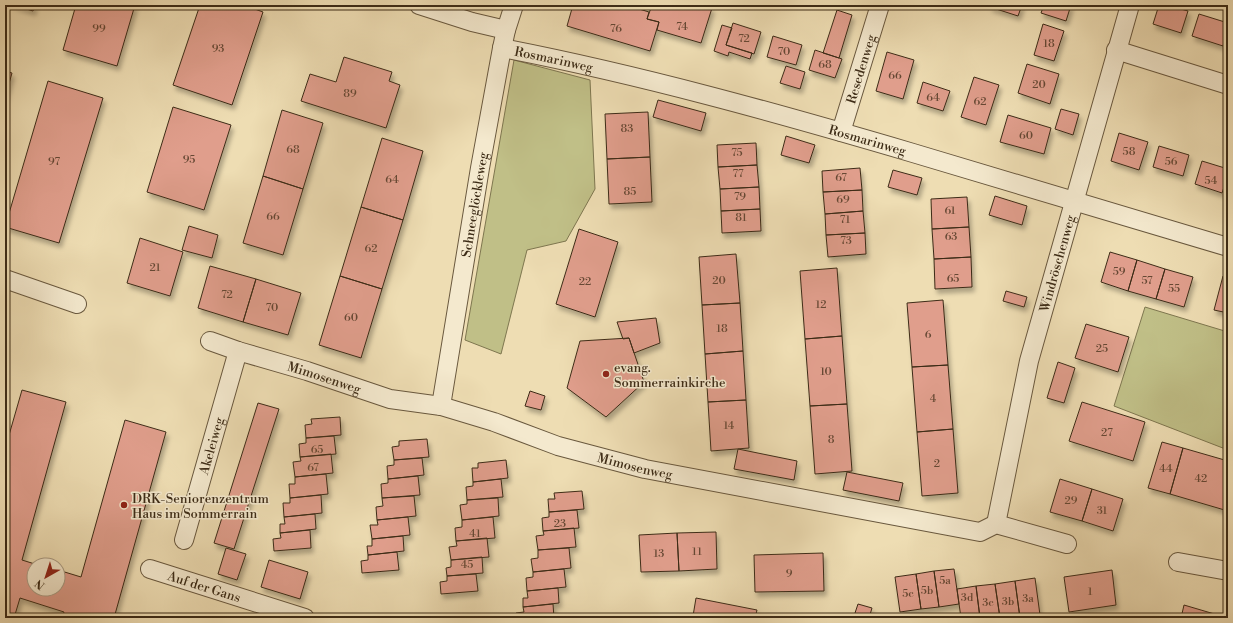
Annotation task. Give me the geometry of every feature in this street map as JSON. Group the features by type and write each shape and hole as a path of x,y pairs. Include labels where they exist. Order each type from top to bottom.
{"street":[{"name":"Rosmarinweg","path":"419,5 472,22 506,30"},
{"name":"Schneeglöckleweg","path":"440,406 480,168 502,48 514,5"},
{"name":"Resedenweg","path":"841,132 880,5"},
{"name":"Windröschenweg","path":"996,524 1029,361 1130,5"},
{"name":"Rosmarinweg","path":"502,48 592,66 684,89 841,132 1074,200 1228,248"},
{"path":"1116,50 1228,85"},
{"path":"5,278 77,304"},
{"name":"Mimosenweg","path":"210,341 238,351 298,368 390,399 440,406 494,422 558,446 645,469 980,532 996,524"},
{"name":"Akeleiweg","path":"184,540 238,351"},
{"path":"996,524 1067,544"},
{"path":"1178,562 1228,571"},
{"name":"Auf der Gans","path":"150,569 305,618"}],"shaded area":[{"path":"514,60 590,80 595,189 566,241 527,250 501,354 465,340"},
{"path":"1145,307 1228,332 1228,450 1114,406"}],"building":[{"path":"13,5 35,5 33,11"},
{"path":"76,5 135,5 117,66 63,50"},
{"path":"200,5 244,5 263,12 232,105 173,85"},
{"path":"573,5 626,5 649,12 647,19 659,22 650,51 567,26"},
{"path":"652,5 702,5 712,8 701,43 657,30 659,22 647,19"},
{"path":"990,5 1022,5 1018,16 990,7"},
{"path":"1044,5 1071,5 1066,21 1041,13"},
{"path":"1159,5 1174,5 1174,7 1188,11 1181,33 1153,24"},
{"path":"837,10 852,15 839,58 823,53"},
{"path":"1199,14 1228,23 1228,29 1223,46 1192,36"},
{"path":"733,23 761,32 754,54 726,45"},
{"path":"1043,24 1064,31 1054,61 1034,55"},
{"path":"722,25 732,28 726,45 752,53 750,59 729,52 728,56 714,51"},
{"path":"773,36 802,45 796,65 767,57"},
{"path":"815,50 842,59 835,78 809,70"},
{"path":"887,52 914,60 903,99 876,91"},
{"path":"344,57 392,72 389,81 400,85 386,128 301,101 310,74 336,82"},
{"path":"1027,64 1059,74 1050,104 1018,93"},
{"path":"786,66 805,72 800,89 780,83"},
{"path":"5,71 12,73 5,98"},
{"path":"974,77 999,85 986,125 961,117"},
{"path":"48,81 103,98 59,243 5,227"},
{"path":"923,82 950,91 943,111 917,103"},
{"path":"658,100 706,113 701,131 653,117"},
{"path":"173,107 231,125 204,210 147,192"},
{"path":"1061,109 1079,114 1073,135 1055,129"},
{"path":"282,110 323,123 303,189 263,176"},
{"path":"648,112 650,157 607,159 605,114"},
{"path":"1008,115 1051,128 1044,154 1000,142"},
{"path":"1119,133 1148,142 1139,170 1111,161"},
{"path":"786,136 815,145 809,163 781,155"},
{"path":"382,138 423,151 403,220 361,207"},
{"path":"756,143 757,165 718,167 717,145"},
{"path":"1159,146 1189,155 1183,176 1153,167"},
{"path":"650,157 652,202 609,204 607,159"},
{"path":"1202,161 1228,169 1228,175 1222,193 1195,184"},
{"path":"757,165 759,187 720,189 718,167"},
{"path":"860,168 862,190 823,192 822,171"},
{"path":"893,170 922,178 917,195 888,187"},
{"path":"263,176 303,189 283,255 243,243"},
{"path":"759,187 760,209 721,211 720,189"},
{"path":"862,190 863,211 825,214 823,192"},
{"path":"995,196 1027,206 1022,225 989,215"},
{"path":"967,197 969,227 932,229 931,199"},
{"path":"361,207 403,220 382,289 340,276"},
{"path":"760,209 761,231 722,233 721,211"},
{"path":"863,211 865,233 826,235 825,214"},
{"path":"189,226 218,235 212,258 182,250"},
{"path":"969,227 971,257 934,259 932,229"},
{"path":"579,229 618,242 595,317 556,304"},
{"path":"865,233 866,254 828,257 826,235"},
{"path":"140,238 183,252 170,296 127,283"},
{"path":"1110,252 1137,260 1128,291 1101,282"},
{"path":"736,254 740,303 702,305 699,257"},
{"path":"971,257 972,287 935,289 934,259"},
{"path":"1137,260 1165,269 1156,299 1128,291"},
{"path":"210,266 256,279 243,322 198,308"},
{"path":"837,268 842,336 805,339 800,271"},
{"path":"1165,269 1193,277 1184,307 1156,299"},
{"path":"340,276 382,289 361,358 319,345"},
{"path":"1223,276 1228,278 1228,313 1214,310"},
{"path":"256,279 301,293 288,335 243,322"},
{"path":"1006,291 1027,297 1024,307 1003,301"},
{"path":"943,300 948,365 912,367 907,303"},
{"path":"740,303 743,351 705,354 702,305"},
{"path":"1228,313 1228,328 1224,326"},
{"path":"656,318 660,343 634,353 629,338 623,339 617,322"},
{"path":"1086,324 1129,337 1118,372 1075,358"},
{"path":"842,336 847,404 810,406 805,339"},
{"name":"evang. Sommerrainkirche","path":"629,338 644,382 606,417 567,388 580,341"},
{"path":"743,351 746,400 708,402 705,354"},
{"path":"1058,362 1075,368 1064,403 1047,398"},
{"path":"948,365 953,429 917,432 912,367"},
{"name":"DRK-Seniorenzentrum Haus im Sommerrain","path":"22,390 66,402 22,560 26,561 26,597 66,597 66,572 81,577 125,420 166,432 114,618 62,618 64,612 20,598 14,618 5,618 5,449"},
{"path":"530,391 545,396 541,410 525,406"},
{"path":"746,400 749,448 711,451 708,402"},
{"path":"1082,402 1145,422 1133,461 1069,441"},
{"path":"258,403 279,409 234,549 214,543"},
{"path":"847,404 852,471 815,474 810,406"},
{"path":"340,417 341,435 306,438 305,425 312,424 311,419"},
{"path":"953,429 958,493 922,496 917,432"},
{"path":"334,436 336,454 300,457 299,444 306,443 306,438"},
{"path":"427,439 429,457 394,460 392,447 399,446 399,441"},
{"path":"1162,442 1183,448 1170,494 1148,488"},
{"path":"1183,448 1228,461 1228,511 1170,494"},
{"path":"738,449 797,461 794,480 734,469"},
{"path":"331,454 333,473 295,477 293,462 301,461 300,457"},
{"path":"422,458 424,475 388,479 387,466 394,465 394,460"},
{"path":"506,460 508,478 473,482 472,468 478,468 478,463"},
{"path":"847,472 903,483 899,501 843,490"},
{"path":"326,474 328,494 290,498 289,484 295,484 295,477"},
{"path":"418,476 420,495 382,498 381,484 388,483 388,479"},
{"path":"501,479 503,497 467,500 466,487 473,486 473,482"},
{"path":"1060,479 1092,489 1082,521 1050,512"},
{"path":"1092,489 1123,499 1113,531 1082,521"},
{"path":"582,491 584,509 549,512 548,499 555,499 554,493"},
{"path":"321,495 322,513 284,517 283,503 290,503 290,498"},
{"path":"414,496 416,516 377,520 376,507 383,506 382,498"},
{"path":"498,498 499,516 462,520 460,505 467,504 467,500"},
{"path":"577,510 579,528 543,531 542,518 549,517 549,512"},
{"path":"315,514 316,529 280,533 280,524 285,524 284,517"},
{"path":"408,517 410,535 372,539 370,525 378,525 377,520"},
{"path":"493,517 495,538 456,541 455,528 462,527 462,520"},
{"path":"574,528 576,547 538,550 536,536 544,535 543,531"},
{"path":"310,530 311,548 274,551 273,539 281,538 280,533"},
{"path":"716,532 717,569 679,571 677,533"},
{"path":"677,533 679,571 641,572 639,535"},
{"path":"403,536 404,551 368,555 367,546 372,546 372,539"},
{"path":"487,538 489,557 451,560 449,547 457,546 456,541"},
{"path":"226,548 246,554 237,580 218,574"},
{"path":"569,548 571,568 533,572 531,559 538,558 538,550"},
{"path":"397,552 399,570 362,573 361,561 368,560 368,555"},
{"path":"823,553 824,591 755,592 754,555"},
{"path":"482,557 483,573 447,576 446,568 451,567 451,560"},
{"path":"269,560 308,572 300,599 261,587"},
{"path":"564,569 566,587 527,591 526,578 533,577 533,572"},
{"path":"954,569 959,604 939,607 934,571"},
{"path":"1112,570 1116,605 1069,612 1064,577"},
{"path":"934,571 939,607 921,609 916,574"},
{"path":"476,574 478,591 441,594 440,582 447,581 447,576"},
{"path":"916,574 921,609 900,612 895,577"},
{"path":"1035,578 1040,615 1020,618 1015,581"},
{"path":"1015,581 1020,618 1000,618 995,584"},
{"path":"995,584 1000,618 980,618 976,586"},
{"path":"976,586 980,618 961,618 957,589"},
{"path":"558,588 559,603 523,607 523,598 528,598 527,591"},
{"path":"696,598 757,610 755,618 702,618 693,616"},
{"path":"553,604 554,618 517,618 516,613 524,612 523,607"},
{"path":"858,604 872,608 869,618 854,616"},
{"path":"1184,605 1228,618 1181,618"},
{"path":"1174,615 1181,618 1173,618"}],"place":[{"name":"evang. Sommerrainkirche","path":"606,374"},
{"name":"DRK-Seniorenzentrum Haus im Sommerrain","path":"124,505"}]}
